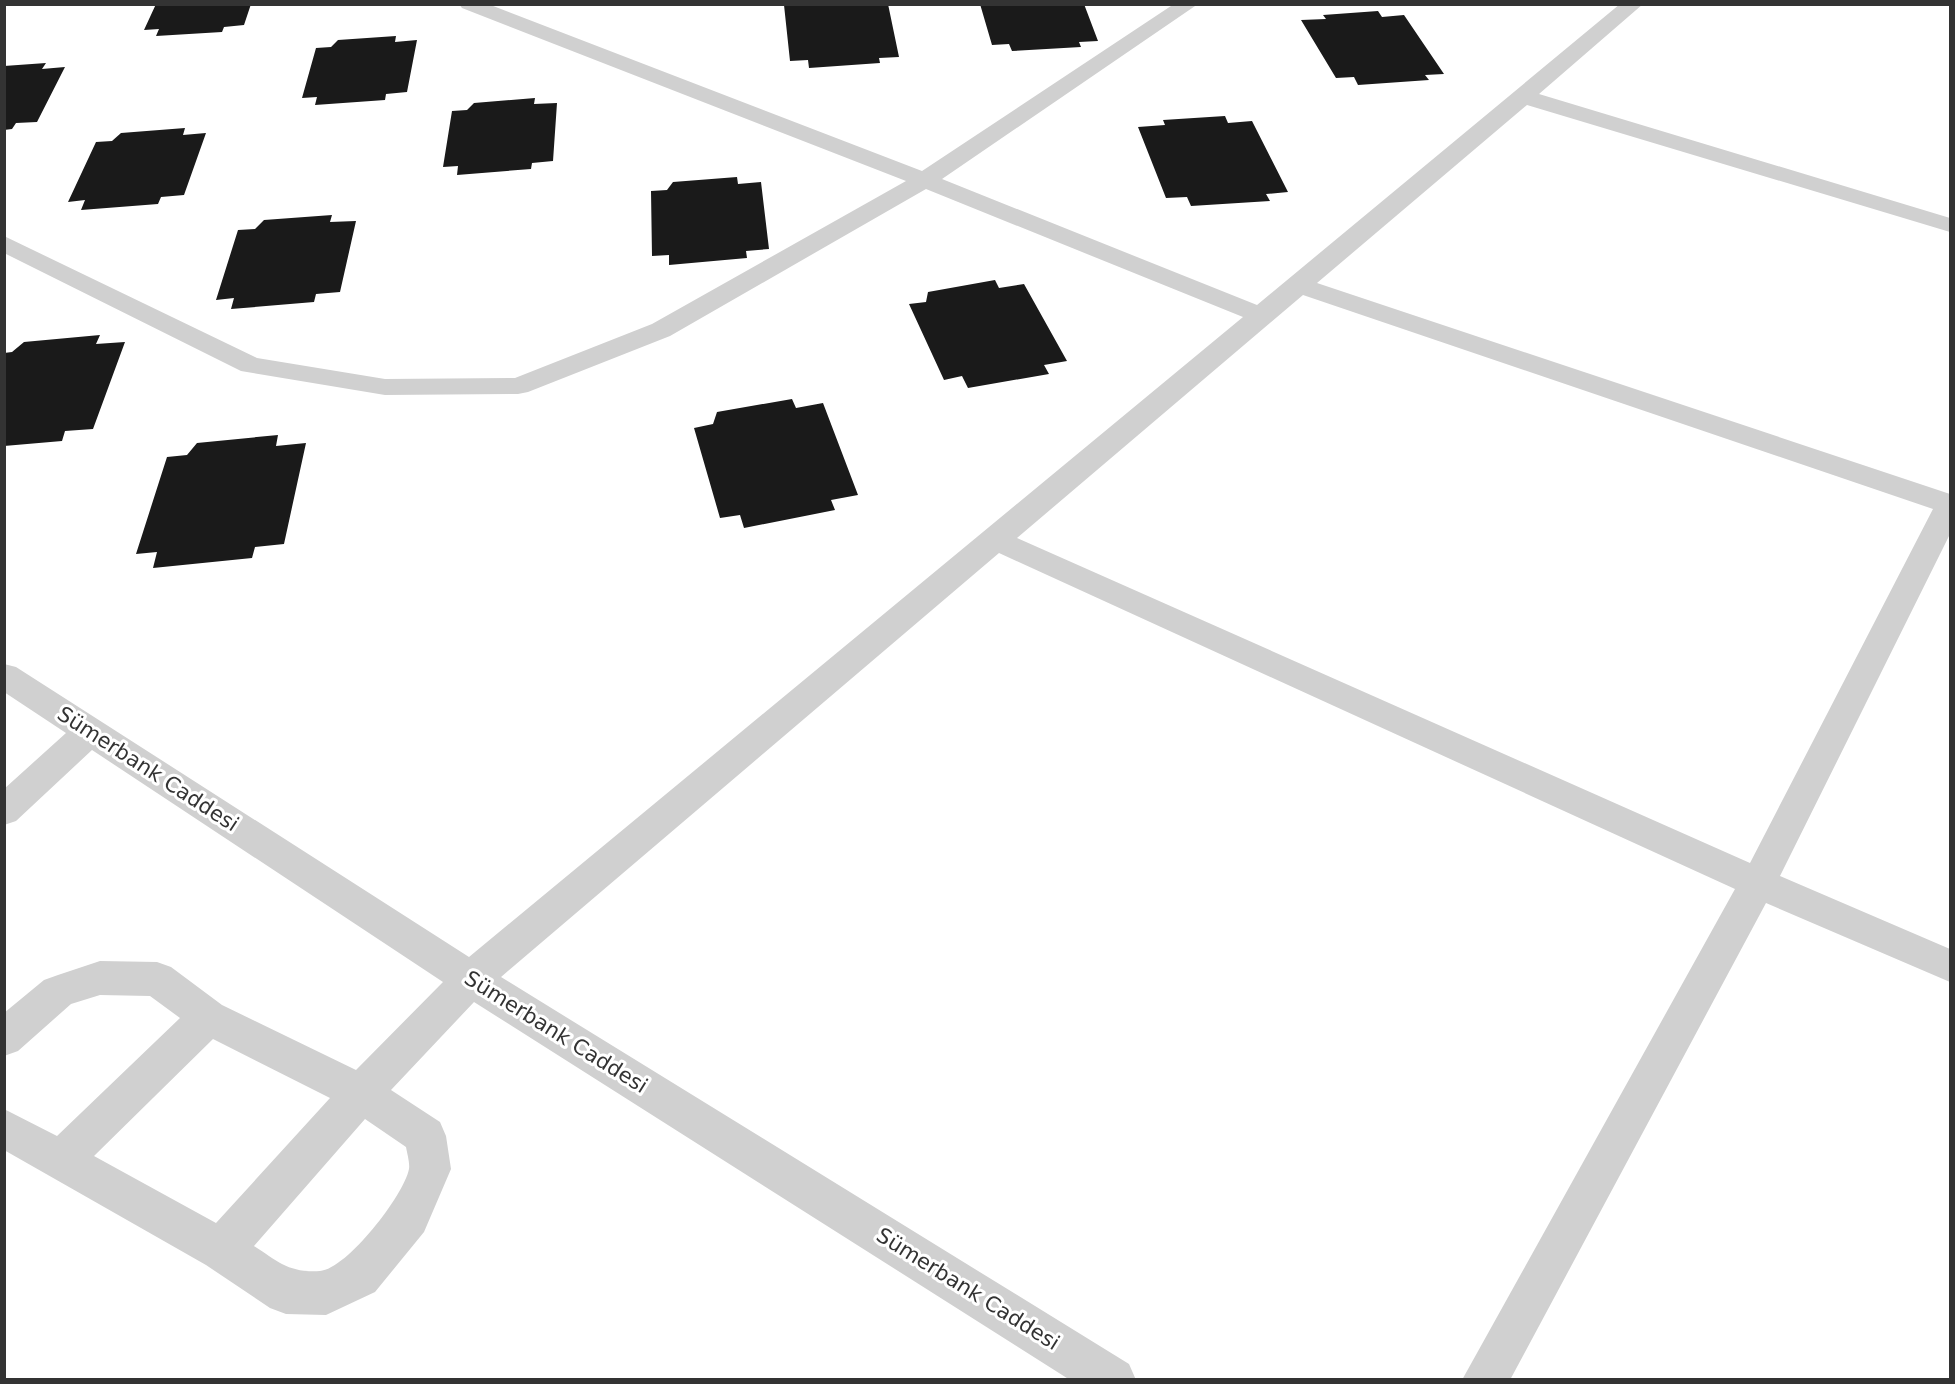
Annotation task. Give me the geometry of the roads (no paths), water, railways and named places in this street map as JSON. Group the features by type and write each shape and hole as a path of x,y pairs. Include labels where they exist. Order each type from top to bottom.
{"street":[{"path":"469,4 1054,230 1262,316"},
{"path":"4,243 250,365 385,387 518,386 661,330 924,180 1188,4"},
{"path":"221,1250 361,1093 471,979 1634,4"},
{"path":"507,19 529,9"},
{"path":"1524,97 1950,225"},
{"path":"1299,285 1950,504 1758,883 1485,1380"},
{"path":"996,540 1758,883 1950,966"},
{"name":"Sümerbank Caddesi","path":"4,676 471,979 1113,1380"},
{"path":"4,811 91,731"},
{"path":"4,1038 58,992 100,978 158,980 208,1017 361,1093 425,1136 430,1169 409,1217 359,1276 326,1293 286,1292 221,1250 4,1128"},
{"path":"62,1159 208,1017"}]}
